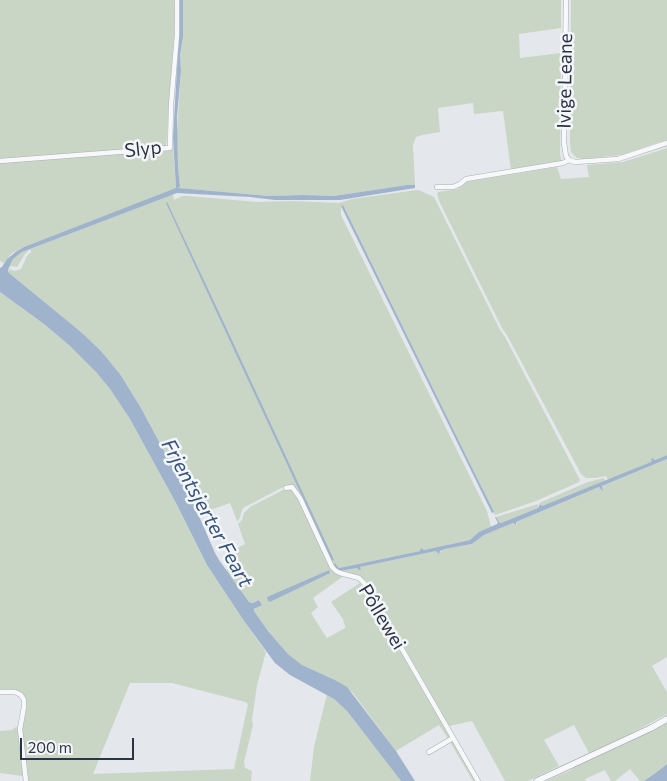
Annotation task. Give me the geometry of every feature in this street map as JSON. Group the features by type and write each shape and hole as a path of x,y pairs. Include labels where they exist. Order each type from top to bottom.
{"street":[{"name":"Slyp","path":"0,161 170,148 170,115 177,0"},
{"name":"Ivige Leane","path":"566,0 564,143 568,160"},
{"path":"437,187 453,186 460,184 466,179 563,163 568,160 575,162 618,159 667,143"},
{"name":"Pôllewei","path":"286,488 292,487 300,498 332,567 340,573 356,576 362,580 478,781"},
{"path":"0,692 15,692 21,695 24,700 20,729 26,781"},
{"path":"537,781 667,719"},
{"path":"429,752 453,738"}],"green space":[{"path":"0,0 175,0 166,147 0,160"},
{"path":"183,0 561,0 561,28 519,34 520,58 561,53 560,155 562,162 511,170 503,111 474,114 473,103 438,108 440,132 416,137 413,145 415,185 334,196 269,196 179,188 177,132 181,71 180,55 183,37"},
{"path":"571,0 667,0 667,142 661,144 660,142 622,155 585,159 577,158 571,152"},
{"path":"173,148 175,190 24,247 11,254 4,263 0,261 0,162"},
{"path":"667,148 667,455 655,460 652,459 651,462 608,480 606,476 586,478 581,474 502,328 437,194 438,192 458,189 465,182 557,167 561,179 589,177 587,165 623,162"},
{"path":"417,190 434,197 500,330 580,480 536,501 495,515 343,205 341,206 341,215 487,511 491,527 470,540 339,568 334,564 333,567 293,485 287,485 243,508 237,521 230,503 199,514 141,408 120,374 101,351 81,332 9,273 9,269 15,271 21,269 31,252 30,249 17,267 10,266 13,259 22,252 173,194 174,200 182,196 257,202 339,203 352,199","holes":["166,202 218,310 333,560"]},
{"path":"0,292 44,324 70,346 110,389 130,419 176,503 207,565 266,652 257,685 253,725 244,762 245,768 252,771 251,781 28,781 21,727 26,700 21,692 0,689","holes":["130,683 172,683 248,704 234,769 93,774"]},
{"path":"667,459 667,657 652,666 667,692 667,714 589,753 574,725 544,740 559,766 528,781 505,781 472,721 449,726 366,580 340,571 359,569 360,567 472,544 484,535 513,523 515,525 517,524 516,522 599,487 603,491 602,486"},
{"path":"604,478 605,481 542,506 539,503 588,482"},
{"path":"285,489 291,490 297,495 332,568 345,575 313,598 318,607 311,613 321,629 327,638 345,628 343,619 331,602 360,583 452,738 449,740 439,725 396,751 353,693 335,680 302,665 288,654 254,611 260,600 253,603 249,602 226,570 235,562 234,550 245,544 238,524 250,507","holes":["330,570 270,602 268,598 268,597"]},
{"path":"538,504 538,508 501,523 496,517"},
{"path":"327,694 347,711 401,781 310,781 314,747"},
{"path":"667,721 667,764 644,781 640,781 630,769 615,781 611,781 605,770 585,779 586,781 546,781 571,770 579,763"},
{"path":"16,727 23,776 0,773 0,731 12,730"},
{"path":"453,741 476,781 473,781 450,742"}],"water":[{"path":"179,0 183,0 183,37 180,55 181,71 177,117 179,188 269,196 334,196 407,185 415,185 415,188 340,200 275,200 177,193 22,252 13,259 8,270 9,273 81,332 101,351 120,374 141,408 195,507 219,560 249,602 253,603 259,600 262,605 254,609 254,611 268,631 288,654 302,665 347,687 396,751 415,781 401,781 347,711 334,699 290,675 275,663 244,621 207,565 176,503 130,419 110,389 70,346 44,324 0,292 0,268 17,251 176,188 173,138"},
{"path":"166,203 334,560 332,561"},
{"path":"343,205 494,512 492,513 341,206"},
{"path":"667,455 667,459 602,486 603,492 599,487 516,522 516,525 513,523 484,535 472,544 445,549 440,551 439,554 436,551 360,567 361,569 359,570 357,568 340,571 334,564 339,568 420,551 421,548 424,550 470,540 479,532 497,524 495,517 501,523 538,508 540,504 542,506 651,462 652,458 655,460"},
{"path":"329,570 330,573 270,602 268,601 267,597"},
{"path":"667,764 667,781 644,781 658,771"}],"water label":[{"name":"Frjentsjerter Feart","path":"207,513"}]}
